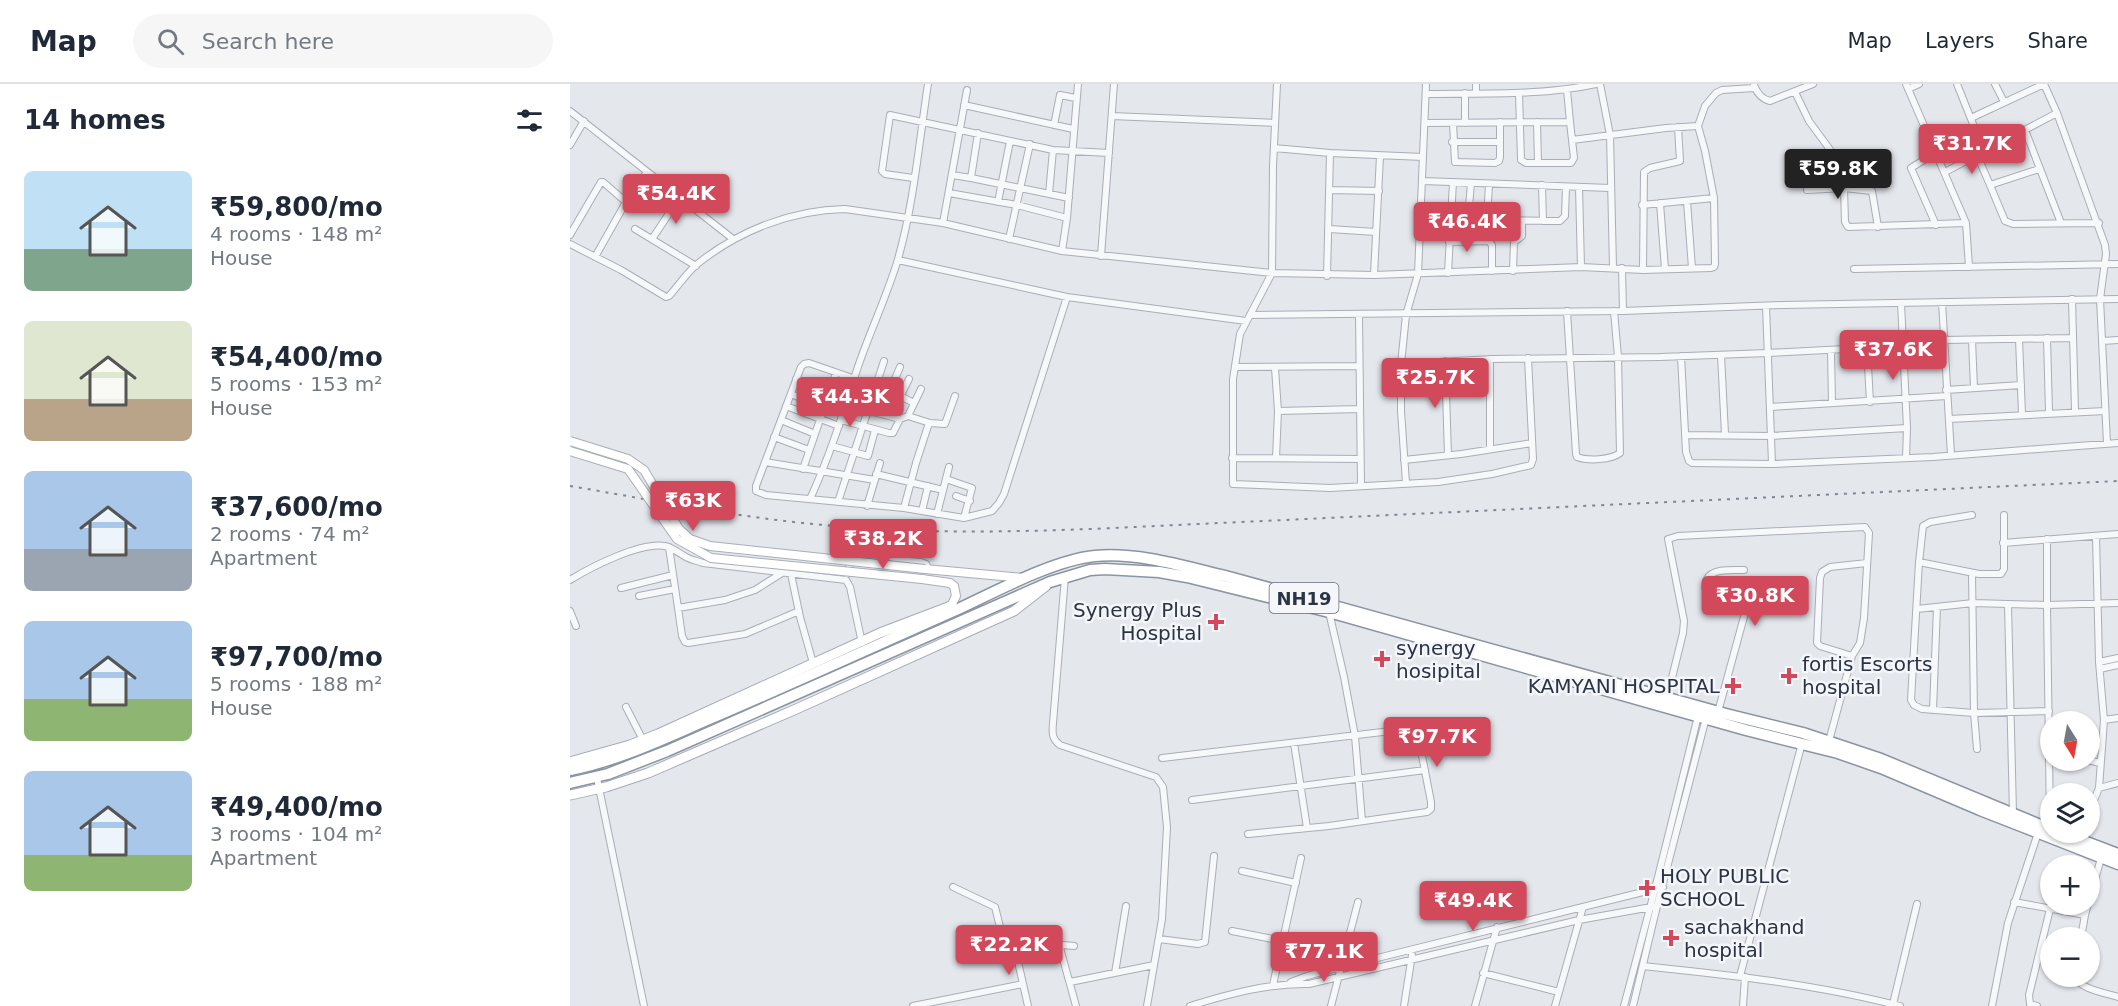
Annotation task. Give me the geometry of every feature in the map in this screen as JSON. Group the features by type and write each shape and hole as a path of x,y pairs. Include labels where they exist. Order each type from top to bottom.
{"highway":[{"name":"NH19","path":"570,770 585,767 657,741 862,646 1023,579 1068,562 1094,556 1140,558 1182,566 1353,610 1829,741 1896,765 2040,825"},
{"name":"NH19","path":"570,783 598,784 1050,582 1090,570 1106,568 1187,576 1329,612 1802,743 1881,768 2118,864"},
{"path":"2094,843 2118,854"}],"main road":[{"path":"570,441 628,459 644,470 679,529 690,539 710,546 1023,579"},
{"path":"570,451 628,469 677,539 711,558 950,583 954,586 956,596 950,610"},
{"path":"570,795 598,784 648,773 870,676 1014,611 1050,582"},
{"path":"570,762 643,740 813,663 862,646"}],"street":[{"path":"810,499 832,446 898,260 914,178 928,84"},
{"path":"1062,251 1069,198 1077,84"},
{"path":"1101,256 1114,84"},
{"path":"1277,84 1272,273 1240,334 1235,367 1232,482 1236,486 1330,488 1438,482 1527,467 1533,463 1528,358"},
{"path":"1406,483 1401,364 1406,315 1418,274 1426,84"},
{"path":"1476,84 1476,93"},
{"path":"1426,94 1520,93 1567,90 1596,84"},
{"path":"1600,84 1610,135 1613,267"},
{"path":"570,244 666,297 696,266 733,239 789,217 845,209 943,224 1062,251 1272,273 1327,276 1581,267 1643,270 1714,267 1714,198 1698,126 1705,106 1716,93 1722,90 1754,86 1764,100 1770,100 1813,84"},
{"path":"1918,84 1907,86 1966,223 1968,267"},
{"path":"1957,84 1972,121 2004,102 2044,84 2057,113 2099,223 2105,245 2106,254 2100,299 2107,443"},
{"path":"1995,84 2004,102"},
{"path":"943,224 967,90"},
{"path":"1520,93 1521,160 1526,163 1573,162 1567,90"},
{"path":"1795,92 1809,121 1831,151 1842,188 1846,226 1966,223"},
{"path":"1465,93 1465,123"},
{"path":"1054,125 1060,95 1076,98"},
{"path":"964,105 1073,129"},
{"path":"570,111 733,239"},
{"path":"1945,172 2057,113"},
{"path":"914,178 885,174 882,171 888,116 892,114 1053,150 1109,153"},
{"path":"1112,116 1275,123"},
{"path":"570,145 584,121"},
{"path":"1453,123 1452,142 1455,162 1495,163 1499,161 1500,122"},
{"path":"1537,122 1538,163"},
{"path":"1425,123 1570,122"},
{"path":"1572,141 1698,126"},
{"path":"1643,270 1644,175 1646,170 1678,163 1681,159 1678,127"},
{"path":"2025,130 2061,223"},
{"path":"971,178 978,133"},
{"path":"998,202 1010,141"},
{"path":"1452,142 1500,142"},
{"path":"1009,239 1030,144"},
{"path":"1274,148 1423,157"},
{"path":"1049,194 1053,150"},
{"path":"1327,276 1330,153"},
{"path":"1935,153 1911,168 1936,225"},
{"path":"1977,155 2003,218 2008,223 2099,223"},
{"path":"1374,275 1380,156"},
{"path":"1990,185 2039,169"},
{"path":"595,257 626,202 647,172"},
{"path":"952,175 1069,198"},
{"path":"1423,181 1610,188"},
{"path":"570,236 601,182 626,202"},
{"path":"1448,273 1453,182"},
{"path":"1468,219 1471,183"},
{"path":"1487,220 1489,184"},
{"path":"1542,185 1543,221"},
{"path":"1451,218 1560,221 1565,216 1566,187"},
{"path":"1579,187 1581,267"},
{"path":"1807,190 1842,188 1872,191 1878,227"},
{"path":"1330,190 1379,191"},
{"path":"950,193 1017,205 1067,218"},
{"path":"652,239 680,197"},
{"path":"1642,205 1714,198"},
{"path":"1688,201 1692,268"},
{"path":"1660,204 1665,268"},
{"path":"1513,271 1514,242 1522,236 1522,221"},
{"path":"635,229 696,266"},
{"path":"1329,229 1376,232"},
{"path":"1449,242 1489,241 1492,245 1492,271"},
{"path":"898,260 1067,297 1248,318 1567,311 1623,312 1766,306 2118,299"},
{"path":"1854,270 2118,264"},
{"path":"1622,268 1623,312"},
{"path":"914,403 876,386 809,363 804,364 796,379 756,490 760,494 904,508 964,518 992,511 1004,494 1067,297"},
{"path":"2072,299 2075,411"},
{"path":"1942,302 1951,455"},
{"path":"1901,303 1907,428 1906,458"},
{"path":"1766,306 1772,464"},
{"path":"1567,311 1576,454 1577,458 1584,459 1614,457 1620,453 1618,357 1614,311"},
{"path":"1359,315 1361,486"},
{"path":"2047,338 2049,412"},
{"path":"1944,340 2073,338"},
{"path":"2019,339 2022,414"},
{"path":"1972,340 1974,388"},
{"path":"2102,341 2118,340"},
{"path":"1401,364 1490,359 1721,355 1903,346"},
{"path":"1867,348 1870,402"},
{"path":"1831,350 1832,403"},
{"path":"1721,355 1725,434"},
{"path":"1681,356 1687,458 1692,463 1772,464 1906,458 2118,443"},
{"path":"1490,359 1491,449"},
{"path":"838,502 884,361"},
{"path":"1445,362 1448,455"},
{"path":"1235,367 1359,366"},
{"path":"885,415 895,393 900,367"},
{"path":"1275,368 1278,411 1276,458"},
{"path":"803,469 836,374"},
{"path":"796,379 831,392"},
{"path":"895,393 909,379"},
{"path":"1770,407 1906,400 1974,388 2021,385"},
{"path":"908,416 921,389"},
{"path":"791,394 825,408"},
{"path":"847,405 900,419 908,416 930,423 945,424 955,396"},
{"path":"786,406 820,419 893,433 900,419"},
{"path":"1278,411 1359,409"},
{"path":"1949,419 2049,412 2105,411"},
{"path":"781,420 815,434"},
{"path":"904,508 930,423"},
{"path":"1685,435 1771,436 1907,428"},
{"path":"832,446 868,456 875,430"},
{"path":"774,437 809,450"},
{"path":"1404,460 1532,442"},
{"path":"1232,458 1360,459"},
{"path":"765,462 847,476 911,481 943,490"},
{"path":"867,506 880,463"},
{"path":"937,514 949,467"},
{"path":"946,479 970,486 973,491 964,518"},
{"path":"922,511 928,486"},
{"path":"956,496 970,501"},
{"path":"1972,515 1926,523 1922,531 1911,700 1917,707 1934,710 1974,713 2040,711"},
{"path":"1919,562 1972,573 2001,574 2004,569 2004,515"},
{"path":"1667,698 1684,621 1668,539 1678,536 1862,526 1868,528 1869,533 1864,618 1860,643 1852,656 1829,741"},
{"path":"2003,543 2118,534"},
{"path":"2096,536 2099,666 2104,720 2100,764"},
{"path":"2047,539 2049,711"},
{"path":"570,580 615,556 652,546 669,547 688,558 703,563 846,580"},
{"path":"669,547 682,636 685,642 745,634 799,611"},
{"path":"870,676 850,587 846,580 851,560 857,556 921,562 926,564 927,570"},
{"path":"1852,656 1817,643 1820,578 1822,572 1830,567 1867,563"},
{"path":"1718,712 1745,613 1742,608 1713,598 1707,590 1706,582 1712,574 1744,570"},
{"path":"678,608 745,594 783,573"},
{"path":"1972,573 1974,713 1977,749"},
{"path":"791,574 813,663"},
{"path":"621,588 673,575"},
{"path":"1066,577 1052,734 1055,741 1060,745 1156,777 1163,787 1167,827 1162,919 1147,1006"},
{"path":"639,596 675,589"},
{"path":"1917,609 1973,603 2008,605 2118,603"},
{"path":"2008,605 2013,813"},
{"path":"1934,710 1937,606"},
{"path":"570,611 576,626"},
{"path":"1329,612 1344,677 1354,736 1362,821"},
{"path":"2099,666 2118,658"},
{"path":"2099,666 2118,665"},
{"path":"626,707 643,740"},
{"path":"1624,1006 1653,907 1663,887 1702,716"},
{"path":"1633,1006 1643,966 1656,889 1702,716"},
{"path":"2104,720 2118,718"},
{"path":"1162,758 1408,729 1417,730 1431,802 1431,809 1427,812 1248,834"},
{"path":"1294,743 1307,828"},
{"path":"1743,1006 1742,976 1802,743"},
{"path":"1192,800 1425,770"},
{"path":"2100,788 2118,783"},
{"path":"598,784 644,1006"},
{"path":"1992,1006 2008,923 2038,833"},
{"path":"1159,939 1198,944 1205,942 1214,856"},
{"path":"1273,985 1301,858"},
{"path":"1242,871 1296,883"},
{"path":"953,887 995,907 1005,947"},
{"path":"1291,983 1341,967 1663,887"},
{"path":"1331,1006 1358,902"},
{"path":"2014,902 2040,907"},
{"path":"1893,1004 1917,904"},
{"path":"1115,973 1126,906"},
{"path":"1555,1006 1582,907"},
{"path":"1190,1006 1273,985 1309,984 1579,920 1653,907"},
{"path":"2037,1006 2030,1004 2029,995 2048,915"},
{"path":"2083,927 2085,915"},
{"path":"1475,1006 1497,927"},
{"path":"1232,931 1282,941"},
{"path":"1074,946 1060,946 1076,1006"},
{"path":"986,951 1005,947 1018,956 1028,1006"},
{"path":"1404,1006 1413,949"},
{"path":"1070,982 1154,965"},
{"path":"1643,966 1742,976 1843,993 1900,1006"},
{"path":"1484,973 1558,992"},
{"path":"913,1006 1023,984"},
{"path":"2089,987 2118,998"}],"railway":[{"path":"570,486 702,509 802,523 870,529 974,532 1113,528 2118,481"}],"place":[{"name":"Synergy Plus Hospital","path":"1216,622"},
{"name":"synergy hosipital","path":"1382,659"},
{"name":"fortis Escorts hospital","path":"1789,676"},
{"name":"KAMYANI HOSPITAL","path":"1733,686"},
{"name":"HOLY PUBLIC SCHOOL","path":"1647,888"},
{"name":"sachakhand hospital","path":"1671,938"}]}
